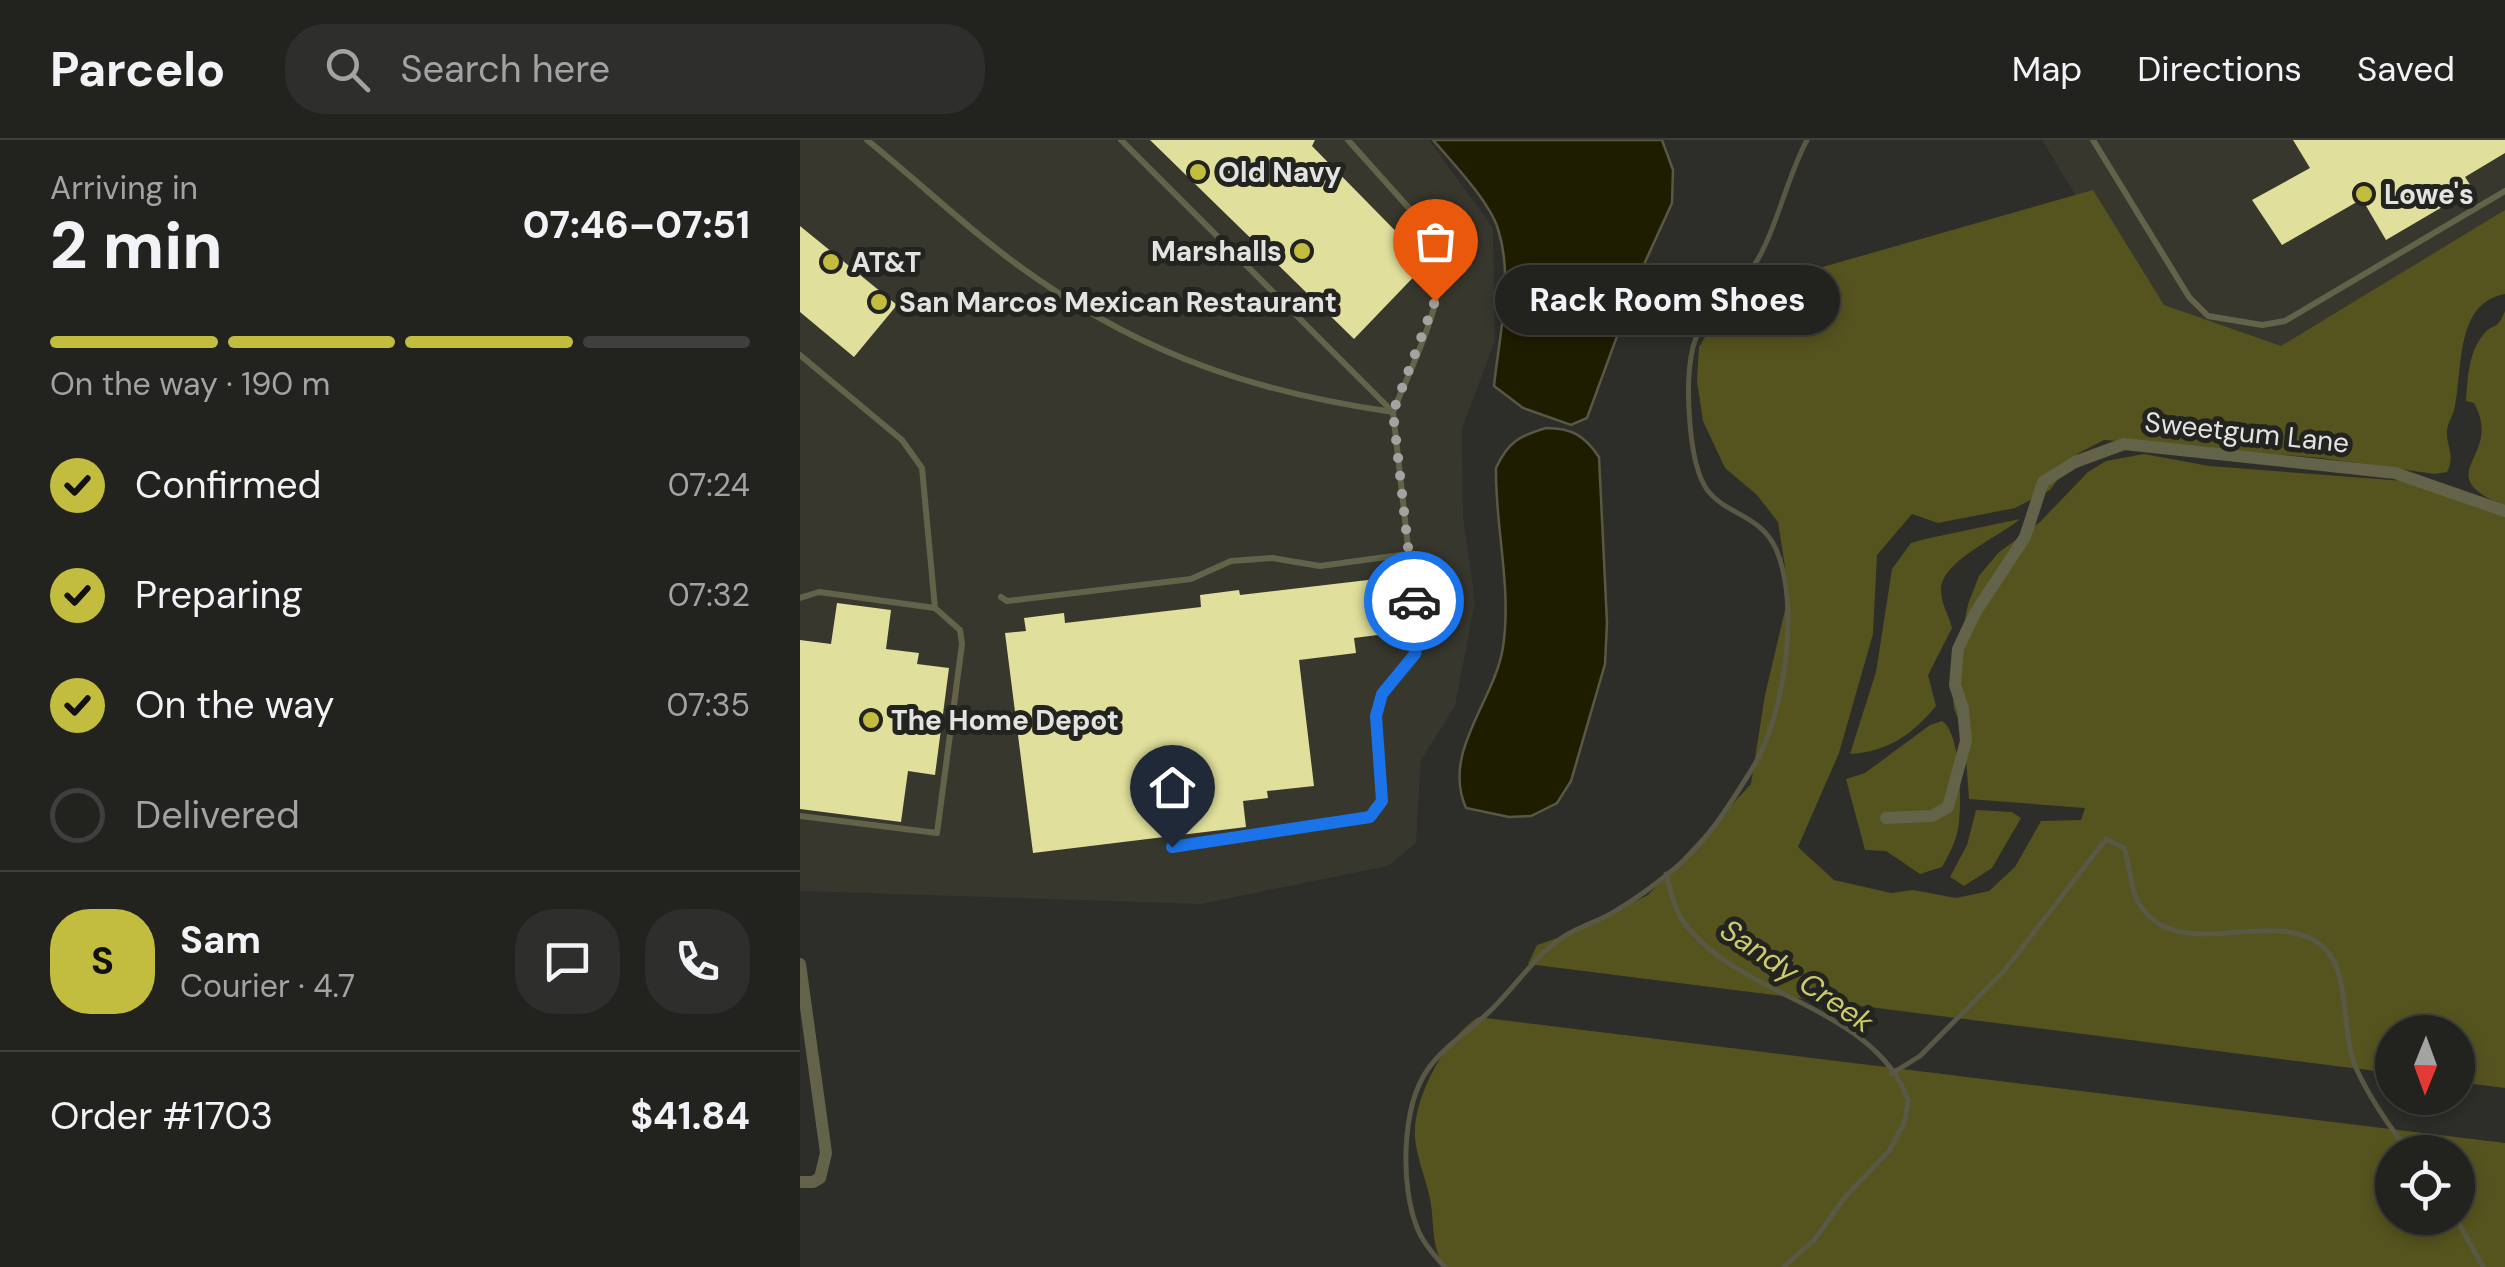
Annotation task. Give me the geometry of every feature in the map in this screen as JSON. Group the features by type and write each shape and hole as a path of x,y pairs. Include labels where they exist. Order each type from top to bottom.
{"street":[{"name":"Sweetgum Lane","path":"1886,818 1932,816 1948,807 1966,741 1954,673 1965,631 2025,537 2043,482 2075,462 2124,444 2366,470 2417,479 2505,511"},
{"path":"800,964 826,1153 820,1178 800,1182"}],"lane":[{"path":"869,140 1036,278 1146,344 1209,372 1252,384 1393,412"},
{"path":"1121,140 1393,412"},
{"path":"1172,847 1370,817 1382,801 1376,716 1382,694 1415,654 1418,636 1393,412 1442,283 1441,253 1433,236 1348,140"},
{"path":"2093,140 2189,297 2208,316 2262,326 2286,321 2505,191"},
{"path":"800,355 902,440 922,468 935,608"},
{"path":"1001,597 1007,601 1191,579 1232,561 1272,558 1320,566 1408,554"},
{"path":"800,598 820,592 935,608 960,630 962,644 937,833 800,816"}],"shaded area":[{"path":"800,140 1429,140 1493,228 1495,341 1462,429 1463,515 1475,602 1455,706 1421,760 1416,843 1388,866 1201,904 800,891"},
{"path":"1433,140 1662,140 1673,170 1672,203 1641,271 1587,418 1571,425 1523,408 1494,386 1505,287 1503,248 1498,229 1479,195"},
{"path":"2042,140 2505,140 2505,225 2278,366 2157,330"},
{"path":"2093,190 2164,305 2281,346 2505,210 2505,294 2489,300 2469,323 2447,431 2451,458 2447,472 2435,474 2321,458 2104,440 2077,454 2050,490 2015,508 1938,523 1912,514 1877,555 1873,634 1839,753 1798,847 1834,880 1891,893 1913,890 1956,898 1989,891 2015,867 2041,821 2081,820 2085,808 1969,799 1964,732 1954,709 1952,689 1968,604 1979,576 1998,553 2040,522 2088,472 2106,461 2144,454 2209,466 2405,481 2505,516 2505,1088 2475,1084 2475,1015 2375,1015 2375,1071 1528,964 1537,945 1575,932 1648,895 1751,784 1765,695 1789,593 1778,522 1757,495 1725,468 1703,421 1697,381 1699,347 1731,293"},
{"path":"2505,311 2505,506 2471,484 2469,474 2481,438 2481,422 2474,403 2466,401 2474,350"},
{"path":"1546,428 1577,435 1599,457 1607,623 1605,664 1571,781 1557,803 1531,816 1509,817 1466,808 1460,767 1503,647 1506,602 1496,468 1515,441"},
{"path":"2020,519 1960,560 1943,579 1941,595 1952,628 1928,675 1936,706 1898,740 1876,750 1850,754 1876,672 1892,569 1911,543"},
{"path":"1942,721 1949,728 1957,755 1958,830 1942,867 1920,874 1886,851 1865,850 1846,779 1865,773 1930,725"},
{"path":"1976,810 2012,812 2021,818 1992,868 1964,886 1950,877 1967,845"},
{"path":"1478,1017 2440,1135 2375,1135 2375,1235 2475,1235 2475,1139 2505,1143 2505,1267 1445,1267 1435,1242 1430,1199 1415,1138 1425,1088 1454,1039"}],"building":[{"path":"1150,140 1315,140 1312,146 1427,263 1354,339"},
{"name":"Lowe's","path":"2293,140 2505,140 2505,153 2465,177 2473,189 2386,240 2362,199 2282,245 2252,200 2310,168"},
{"path":"800,226 897,305 854,357 800,312"},
{"path":"1402,576 1409,631 1354,638 1356,653 1299,660 1314,786 1267,791 1268,798 1243,801 1246,827 1033,853 1005,633 1026,631 1024,618 1064,613 1065,623 1201,607 1200,595 1239,590 1240,595"},
{"name":"The Home Depot","path":"837,603 891,610 886,649 919,653 917,664 949,668 935,775 908,771 901,822 800,809 800,640 831,644"}],"waterway":[{"name":"Sandy Creek","path":"1445,1267 1418,1230 1406,1171 1408,1126 1419,1085 1428,1069 1553,944 1631,901 1685,860 1717,823 1744,782 1773,721 1788,630 1783,573 1770,538 1753,522 1716,499 1701,479 1690,426 1689,371 1701,327 1749,272 1765,246 1807,140"},
{"name":"Sandy Creek","path":"1891,1074 1920,1056 2004,971 2106,839 2124,848 2137,900 2154,920 2174,930 2199,934 2277,931 2301,935 2322,946 2338,971 2356,1068 2397,1135"},
{"name":"Sandy Creek","path":"1666,874 1678,913 1705,945 1734,967 1866,1042 1891,1068 1908,1100 1905,1121 1889,1151 1845,1197 1815,1239 1784,1267"},
{"name":"Sandy Creek","path":"2465,1235 2483,1267"}],"way so far":[{"path":"1414,601 1393,412 1435,301"}],"place":[{"name":"Old Navy","path":"1198,172"},
{"name":"Lowe's","path":"2364,194"},
{"name":"Marshalls","path":"1302,251"},
{"name":"AT&T","path":"831,262"},
{"name":"Rack Room Shoes","path":"1435,301"},
{"name":"San Marcos Mexican Restaurant","path":"879,302"},
{"name":"The Home Depot","path":"871,720"}],"route":[{"path":"1172,847 1370,817 1378,811 1382,801 1376,716 1382,694 1415,654 1418,636 1414,601"}]}
